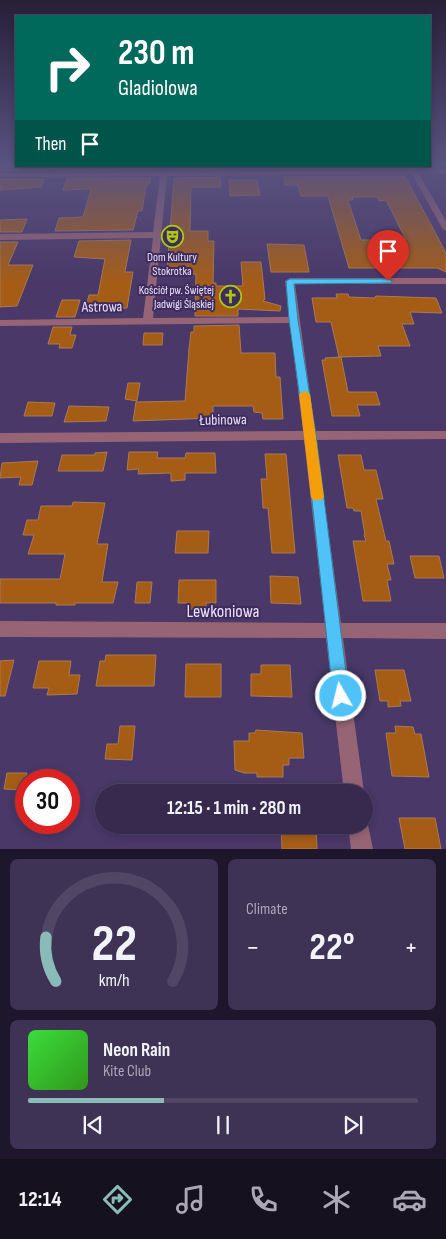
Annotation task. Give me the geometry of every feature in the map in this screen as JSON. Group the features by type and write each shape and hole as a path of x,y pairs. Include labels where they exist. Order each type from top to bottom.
{"street":[{"path":"148,321 161,204"},
{"path":"432,204 446,228"},
{"path":"0,237 158,235"},
{"path":"353,784 332,631 311,435 293,320 290,281 446,281"},
{"name":"Astrowa","path":"0,323 293,320"},
{"name":"Łubinowa","path":"0,438 446,435"},
{"name":"Lewkoniowa","path":"0,629 446,631"},
{"path":"360,834 362,849"}],"building":[{"path":"87,204 143,204 142,211 138,211 133,230 55,231 59,218 83,217"},
{"path":"172,204 191,204 190,231 208,231 208,241 214,241 213,283 216,283 216,286 243,286 241,262 261,262 265,299 263,301 281,306 280,311 238,309 238,316 195,316 196,274 176,275 177,270 167,270"},
{"path":"330,204 349,204 361,240 406,240 388,204 420,204 446,253 446,272 437,268 349,268"},
{"path":"27,219 22,232 0,232 0,220"},
{"path":"131,240 125,272 133,272 127,308 85,310 89,295 98,295 105,259 74,257 79,241"},
{"path":"0,242 18,242 8,265 33,265 17,306 0,307"},
{"path":"267,244 304,245 309,272 271,272"},
{"path":"336,294 348,294 349,297 374,298 376,296 436,298 442,313 410,312 414,324 402,324 410,346 378,346 381,356 339,357 331,322 316,322 312,298 337,298"},
{"path":"62,300 80,300 75,317 56,317"},
{"path":"239,325 241,353 275,353 276,377 280,377 283,419 263,419 262,413 254,412 253,406 213,406 213,418 133,421 136,402 185,401 191,332 194,332 194,326"},
{"path":"53,327 72,327 70,335 76,335 72,348 59,348 60,344 48,344"},
{"path":"144,333 163,333 162,345 143,345"},
{"path":"341,357 348,392 376,392 380,405 357,405 360,416 332,416 322,360 326,360 325,358"},
{"path":"128,383 140,383 137,401 125,399"},
{"path":"28,402 55,403 52,416 24,416"},
{"path":"69,406 109,407 106,421 64,422"},
{"path":"107,452 103,471 58,471 62,455 95,455 95,453"},
{"path":"129,452 158,452 157,458 185,458 186,453 215,453 216,473 185,473 185,480 171,481 171,473 138,474 139,469 127,470"},
{"path":"265,454 286,454 295,553 272,553 268,508 263,508 261,479 267,479"},
{"path":"338,455 361,455 364,470 376,470 383,499 376,499 386,541 389,541 394,564 387,564 391,580 387,580 391,601 363,601 353,541 366,541 361,511 347,508"},
{"path":"38,461 32,485 19,485 21,477 0,478 2,463"},
{"path":"73,502 105,503 97,544 108,544 102,582 118,582 113,603 56,605 56,603 0,603 0,579 60,579 65,554 28,554 34,535 23,535 27,520 38,520 41,506 72,506"},
{"path":"177,531 209,531 208,553 175,553"},
{"path":"410,556 439,556 444,578 415,578"},
{"path":"270,576 298,577 301,604 271,603"},
{"path":"179,580 216,580 216,603 206,603 206,609 187,609 187,603 178,603"},
{"path":"137,582 152,582 150,603 135,603"},
{"path":"106,655 156,655 154,686 96,686 100,661 105,661"},
{"path":"14,660 5,696 0,696 0,661"},
{"path":"39,661 71,661 69,675 80,675 77,694 47,695 49,688 33,688"},
{"path":"186,664 221,664 221,697 185,697"},
{"path":"261,665 290,665 292,697 251,696 251,674 261,674"},
{"path":"375,670 404,670 411,701 400,701 401,706 388,707 388,701 380,701"},
{"path":"120,726 135,726 132,760 105,759 107,744 118,744"},
{"path":"395,726 413,727 415,734 421,734 429,777 392,776 386,733 396,733"},
{"path":"256,730 302,733 304,758 289,758 289,765 283,765 283,777 257,777 257,773 244,773 235,770 234,741 249,741 249,733 255,733"},
{"path":"7,773 15,773 15,790 4,789"},
{"path":"399,818 435,818 441,849 405,849"},
{"path":"281,834 316,834 317,849 282,849"}],"slow traffic":[{"path":"305,394 317,497"}],"place":[{"name":"Dom Kultury Stokrotka","path":"172,236"},
{"name":"Kościół pw. Świętej Jadwigi Śląskiej","path":"230,297"}],"route":[{"path":"341,696 332,631 311,435 293,320 290,281 388,281"}]}
